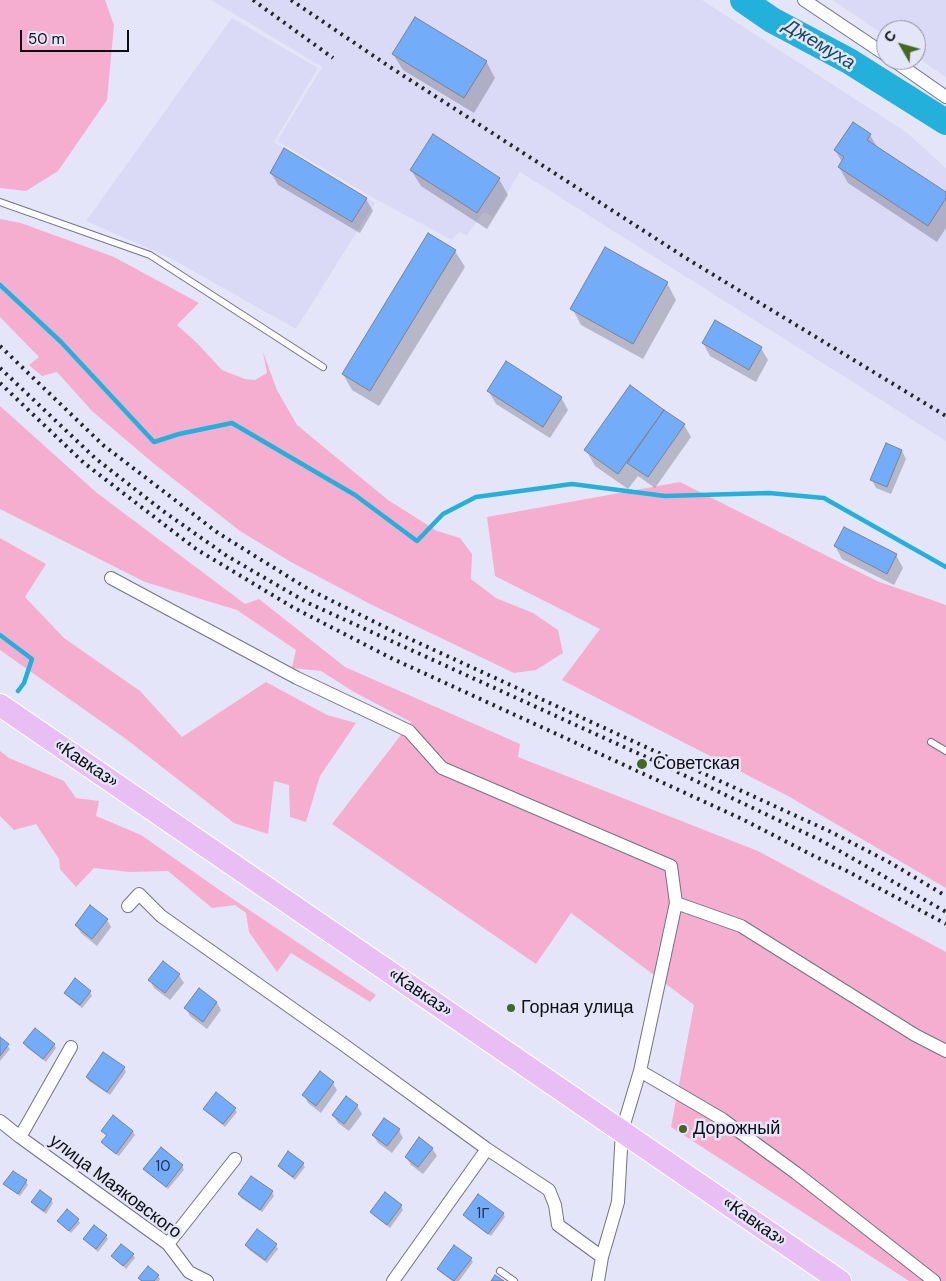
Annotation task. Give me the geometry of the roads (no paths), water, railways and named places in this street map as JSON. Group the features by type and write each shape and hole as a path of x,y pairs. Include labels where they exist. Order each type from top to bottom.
{"highway":[{"name":"«Кавказ»","path":"0,705 840,1281"}],"street":[{"path":"804,0 876,48"},
{"path":"907,70 946,97"},
{"path":"111,578 297,678 409,731 442,768 671,866 676,903 640,1071 622,1131 618,1202 602,1257 598,1281"},
{"path":"128,906 139,894 160,916 486,1149 549,1190 555,1205 558,1224 602,1257"},
{"path":"676,903 741,926 915,1035 946,1051"},
{"path":"20,1137 71,1047"},
{"path":"640,1071 722,1119 796,1173 934,1281"},
{"name":"улица Маяковского","path":"0,1121 168,1244 190,1272 207,1281"},
{"path":"394,1281 486,1149"},
{"path":"168,1244 235,1159"}],"lane":[{"path":"0,202 150,255 322,367"},
{"path":"931,742 946,751"},
{"path":"500,1271 514,1281"}],"waterway":[{"name":"Джемуха","path":"743,0 772,20 849,61 946,122"},
{"path":"0,285 61,342 154,442 179,434 232,423 355,495 417,541 443,514 476,497 572,484 665,496 769,493 824,498 946,567"},
{"path":"0,635 32,659 24,683 18,691"}],"railway":[{"path":"253,0 333,58"},
{"path":"291,0 390,67 689,260 946,416"},
{"path":"0,346 103,445 218,533 308,589 397,633 829,831 889,862 946,896"},
{"path":"0,368 95,458 163,511 227,556 308,603 646,757 824,842 946,912"},
{"path":"0,383 84,463 196,549 294,608 393,659 742,819 845,870 946,924"}],"place":[{"name":"Советская","path":"642,764"},
{"name":"Горная улица","path":"511,1008"},
{"name":"Дорожный","path":"683,1129"}]}
